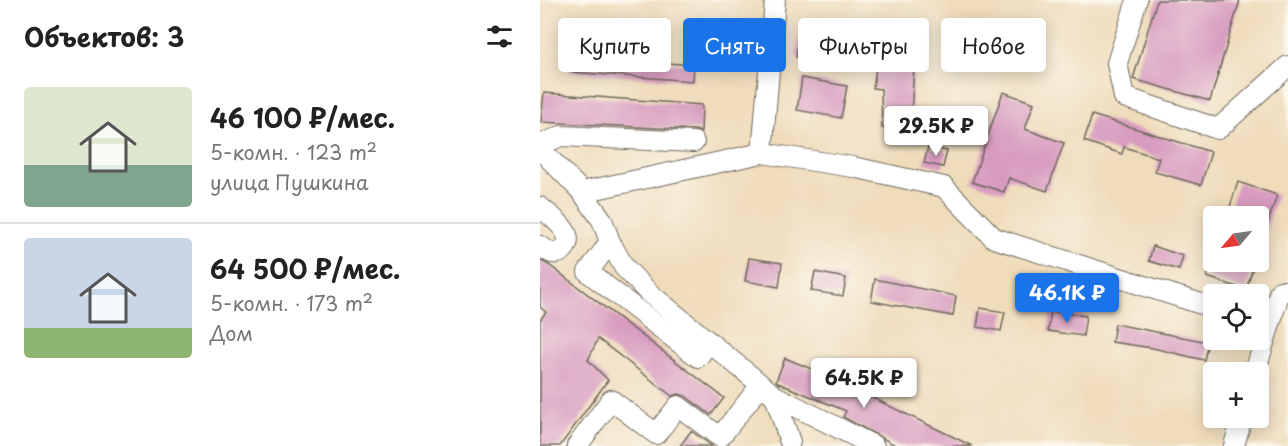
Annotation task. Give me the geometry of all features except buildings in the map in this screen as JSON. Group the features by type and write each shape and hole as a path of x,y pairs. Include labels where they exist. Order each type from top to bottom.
{"street":[{"path":"762,153 774,0"},
{"path":"1137,0 1117,63 1124,97 1218,129 1288,66"},
{"path":"694,142 561,136 540,147 582,192 602,220 610,242 624,267 649,293 768,391 874,446"},
{"path":"582,192 762,153 853,167 944,186 994,238 1203,304"},
{"path":"540,207 566,232 568,241 566,248 560,253 553,253 540,246"},
{"path":"610,242 588,272 698,357 709,342"},
{"path":"1269,312 1280,291 1288,291"},
{"path":"768,391 790,442"},
{"path":"577,446 611,400 656,434 678,406 720,437 768,391"},
{"path":"1234,446 1239,428"}]}
